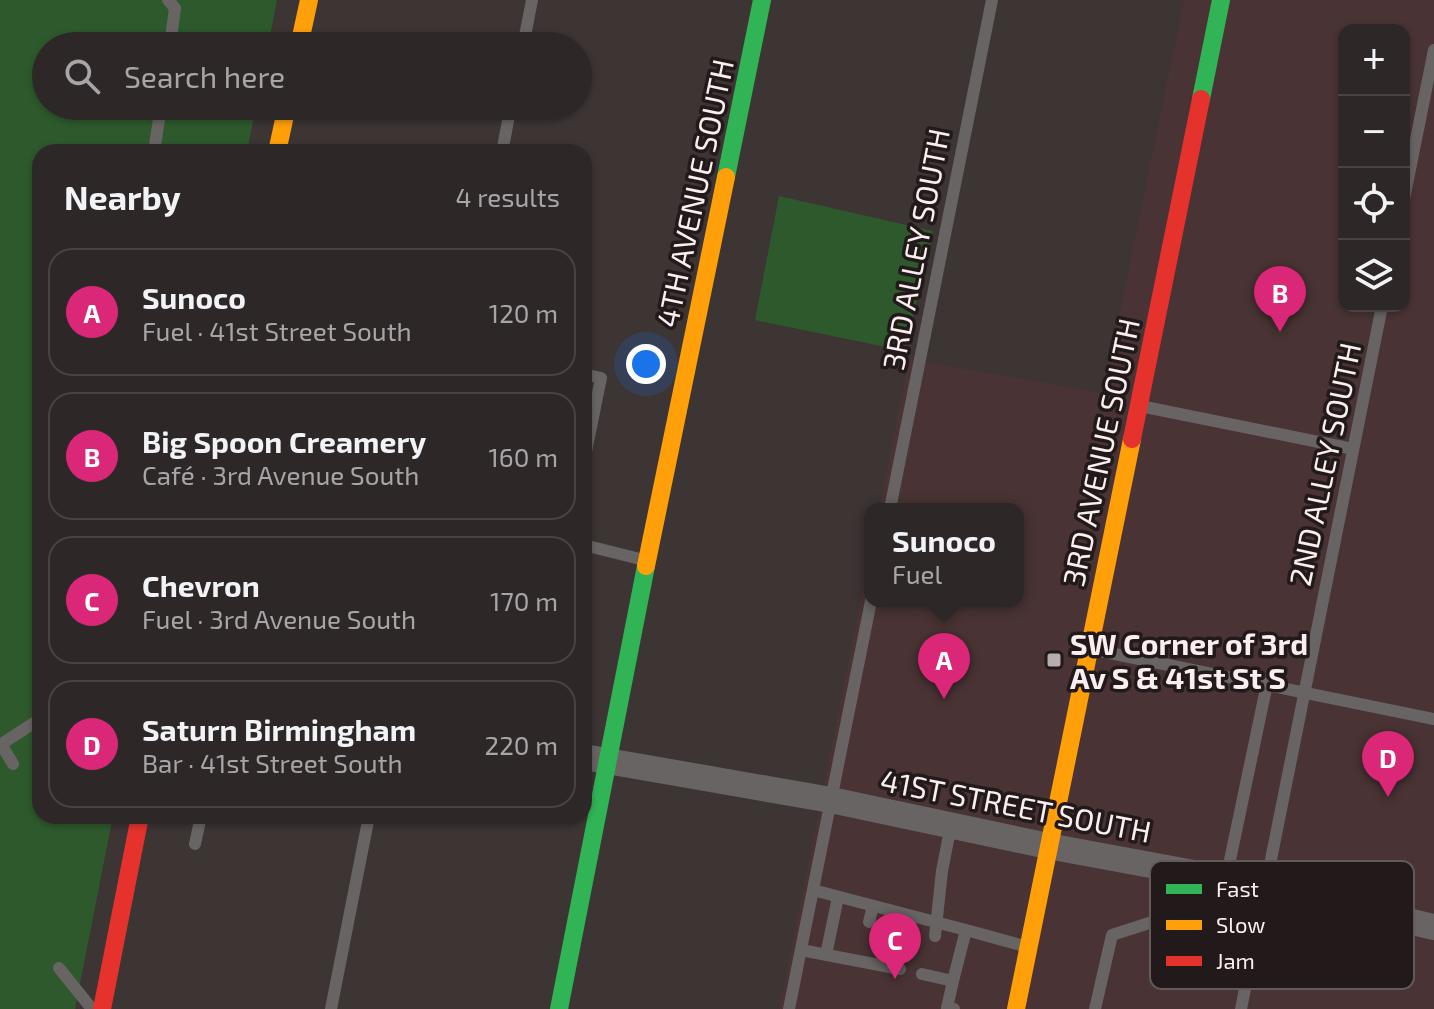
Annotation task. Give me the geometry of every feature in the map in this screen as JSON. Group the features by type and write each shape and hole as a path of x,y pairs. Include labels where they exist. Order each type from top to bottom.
{"street":[{"path":"302,32 309,0"},
{"name":"4TH AVENUE SOUTH","path":"592,780 647,561 762,0"},
{"name":"3RD AVENUE SOUTH","path":"1016,1009 1221,0"},
{"path":"279,144 284,120"},
{"name":"41ST STREET SOUTH","path":"595,759 831,800 1150,865"},
{"path":"102,1009 138,824"},
{"name":"4TH AVENUE SOUTH","path":"559,1009 586,824"},
{"name":"41ST STREET SOUTH","path":"1414,922 1434,927"}],"lane":[{"path":"168,0 175,8 172,32"},
{"path":"526,32 532,0"},
{"name":"3RD ALLEY SOUTH","path":"891,503 992,0"},
{"path":"1410,169 1434,50"},
{"path":"155,144 159,120"},
{"path":"504,144 508,120"},
{"name":"2ND ALLEY SOUTH","path":"1269,861 1381,312"},
{"path":"592,376 601,378 592,422"},
{"path":"1138,406 1353,449"},
{"path":"592,547 647,561"},
{"path":"789,1009 870,607"},
{"path":"1088,648 1434,719"},
{"path":"1230,861 1267,684"},
{"path":"13,764 1,744 32,724"},
{"path":"195,844 199,824"},
{"path":"331,1009 367,824"},
{"path":"936,929 951,825"},
{"path":"813,890 903,914 936,929 966,930 1028,947"},
{"path":"826,955 838,897"},
{"path":"869,922 873,906"},
{"path":"900,929 903,914"},
{"path":"1095,1009 1112,935 1150,923"},
{"path":"954,1009 947,1008 966,930"},
{"path":"863,962 865,948"},
{"path":"801,950 863,962 897,964"},
{"path":"59,968 92,1009"},
{"path":"927,971 953,981"},
{"name":"2ND ALLEY SOUTH","path":"1241,1009 1245,989"}],"shaded area":[{"path":"1184,0 1434,0 1434,1009 779,1009 864,584 864,607 1024,607 1024,503 880,503 909,359 1103,393"}],"green space":[{"path":"0,0 277,0 271,32 32,32 32,120 253,120 249,144 32,144 32,824 111,824 75,1009 0,1009"},
{"path":"779,196 933,231 905,351 755,320"}],"traffic: fast":[{"path":"726,177 762,0"},
{"path":"1201,99 1221,0"},
{"path":"559,1009 646,566"}],"traffic: slow":[{"path":"302,32 309,0"},
{"path":"279,144 284,120"},
{"path":"646,566 726,177"},
{"path":"1016,1009 1132,439"}],"traffic: jam":[{"path":"1132,439 1201,99"},
{"path":"102,1009 138,824"}],"place":[{"name":"Big Spoon Creamery","path":"1280,332"},
{"name":"SW Corner of 3rd Av S & 41st St S","path":"1054,660"},
{"name":"Sunoco","path":"944,699"},
{"name":"Saturn Birmingham","path":"1388,797"},
{"name":"Chevron","path":"895,979"}]}
